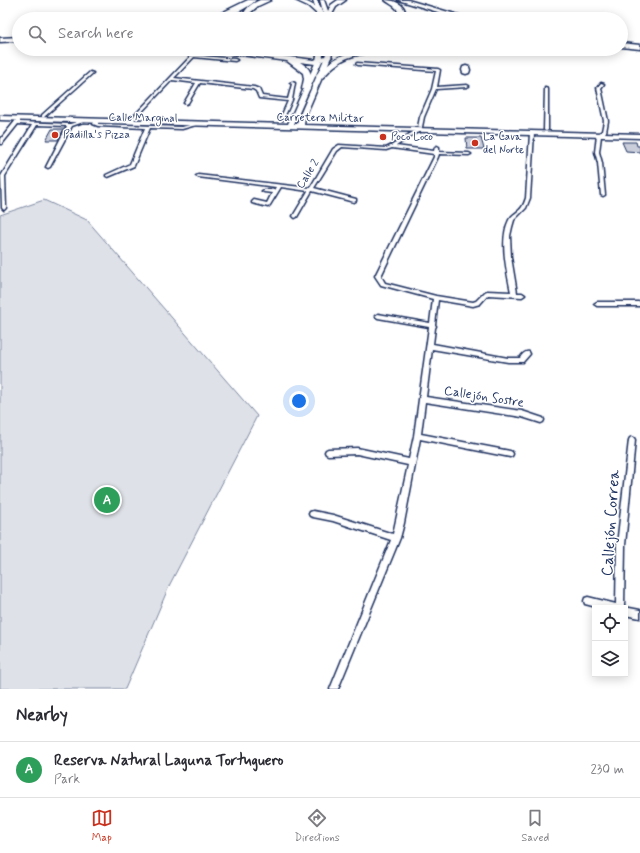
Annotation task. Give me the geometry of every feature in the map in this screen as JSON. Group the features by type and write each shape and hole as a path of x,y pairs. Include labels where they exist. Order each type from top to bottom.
{"highway":[{"path":"229,12 253,0"},
{"path":"248,12 250,8 259,2 268,0"},
{"path":"298,0 310,5 319,12"},
{"path":"329,12 333,6 343,0"},
{"path":"388,0 396,4 401,9 401,12"},
{"path":"401,0 444,12"},
{"path":"0,40 12,39"},
{"path":"628,42 640,43"},
{"path":"0,44 12,43"},
{"path":"628,46 640,47"},
{"path":"262,56 315,62 325,56"},
{"path":"319,76 332,64 348,56"},
{"path":"285,59 296,63 306,71 308,77 306,89"}],"main road":[{"path":"315,0 322,12"},
{"path":"322,0 324,12"},
{"path":"291,125 320,56"},
{"path":"300,126 328,56"},
{"name":"Carretera Militar","path":"0,115 300,126 546,130 640,136"},
{"name":"Carretera Militar","path":"0,118 18,121 84,121 97,123 291,125"},
{"name":"Carretera Militar","path":"420,128 532,133 640,132"}],"street":[{"path":"133,119 193,56 236,60"},
{"path":"358,64 438,70 434,88 423,114 420,128 392,147"},
{"path":"462,85 465,72"},
{"path":"43,116 91,73"},
{"path":"171,79 254,88 258,90 260,97 290,100"},
{"path":"186,103 199,82"},
{"path":"282,119 290,100 294,84 292,83"},
{"path":"602,84 599,88 606,121 596,152 600,163 603,195"},
{"path":"434,88 462,85 467,86"},
{"path":"546,89 546,130"},
{"path":"0,143 18,121 35,124 70,125 84,121"},
{"name":"Calle Marginal","path":"97,123 182,128 194,125"},
{"path":"4,208 4,176 35,124"},
{"path":"48,167 70,125"},
{"path":"108,176 132,165 148,127"},
{"path":"514,294 508,261 509,236 512,220 525,208 528,198 532,133"},
{"name":"Calle 2","path":"295,216 335,150 341,146 386,149 392,147"},
{"path":"392,147 469,154"},
{"path":"437,150 436,157 378,276 383,284 436,298 473,304 478,303 486,293 522,295"},
{"path":"198,176 310,190 354,200"},
{"path":"254,202 268,205 278,186"},
{"path":"264,191 275,192"},
{"path":"334,689 396,538 417,436 436,298"},
{"path":"597,304 640,304"},
{"path":"378,316 432,326"},
{"path":"430,346 508,360 521,360 527,354"},
{"name":"Callejón Sostre","path":"422,399 522,414 541,420"},
{"path":"417,436 510,454"},
{"name":"Callejón Correa","path":"620,605 622,545 632,440"},
{"path":"328,452 357,451 412,463"},
{"path":"313,514 333,518 396,538"},
{"path":"588,601 603,605"},
{"path":"628,612 640,614"}],"shaded area":[{"path":"44,200 87,220 257,416 170,584 125,689 0,689 0,215"}],"building":[{"name":"Padilla's Pizza","path":"52,129 64,129 58,140 46,140"},
{"name":"La Cava del Norte","path":"466,138 481,138 484,149 467,149"},
{"path":"622,142 636,142 637,146 640,146 640,152 626,151"}],"place":[{"name":"Padilla's Pizza","path":"55,135"},
{"name":"Poco Loco","path":"383,137"},
{"name":"La Cava del Norte","path":"475,143"},
{"name":"Reserva Natural Laguna Tortuguero","path":"107,500"}]}
